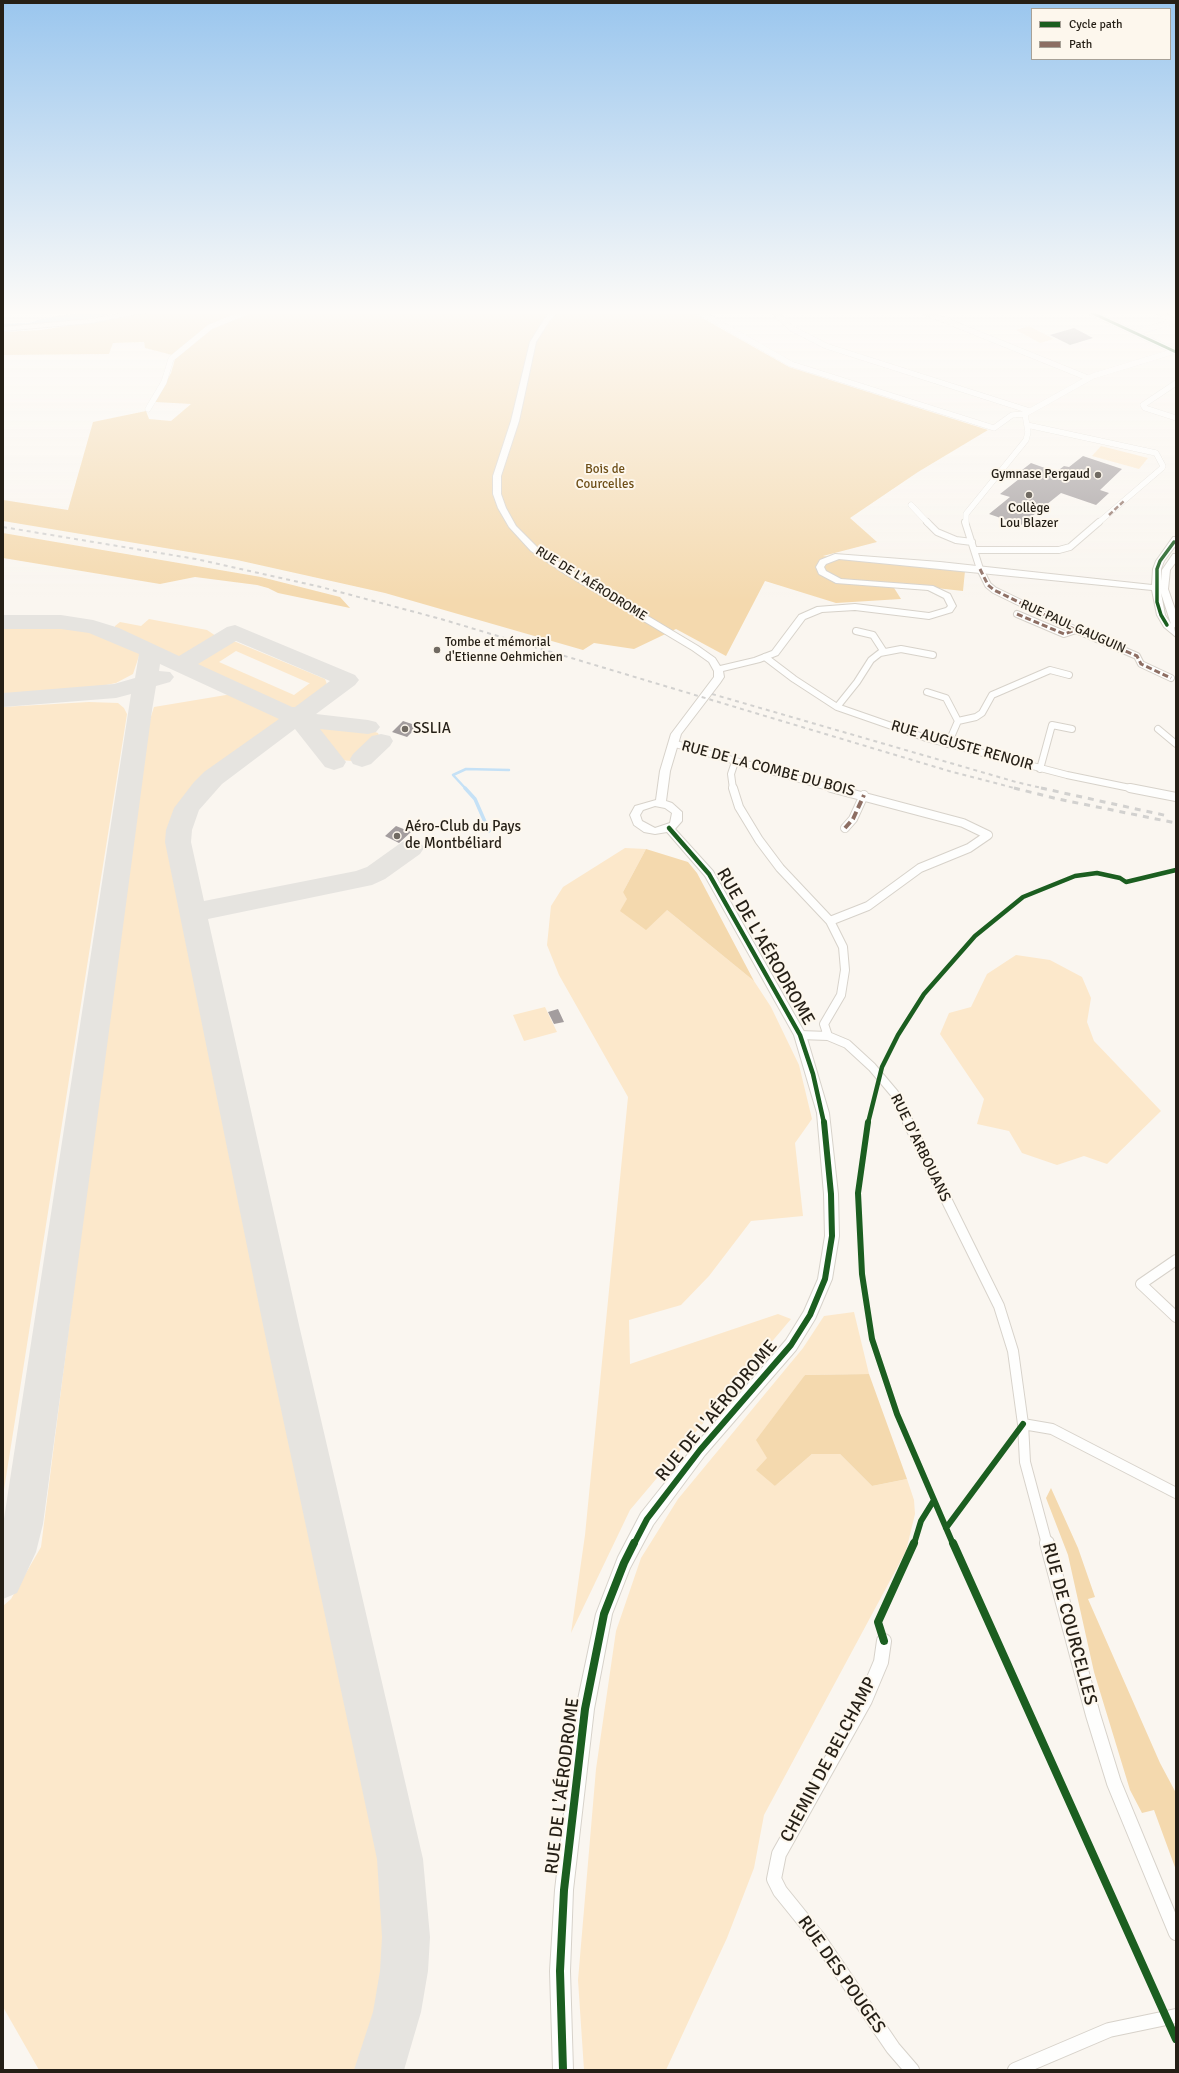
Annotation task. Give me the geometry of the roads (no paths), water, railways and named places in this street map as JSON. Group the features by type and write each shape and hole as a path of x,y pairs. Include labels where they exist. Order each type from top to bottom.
{"street":[{"name":"RUE DE L'AÉRODROME","path":"518,408 500,465 497,488 502,508 520,535 543,556 695,648 712,660 718,669"},
{"path":"929,408 994,428 1012,415 1027,412 1035,408"},
{"path":"1014,408 1027,412"},
{"path":"1145,408 1176,418"},
{"path":"980,569 965,521 966,514 1026,440 1028,432 1027,412"},
{"path":"975,550 1059,550 1071,546 1163,466 1156,453 1152,451 1028,425"},
{"path":"911,505 936,532 956,540 972,542"},
{"path":"1176,539 1160,561 1157,573 1160,589 1176,625"},
{"name":"RUE PAUL GAUGUIN","path":"765,657 780,648 802,617 820,609 855,607 929,616 949,610 952,606 951,601 947,596 930,588 839,581 822,572 820,567 823,562 838,556 980,569 1160,589"},
{"path":"1176,556 1166,570 1157,602 1167,625 1176,634"},
{"name":"RUE PAUL GAUGUIN","path":"980,569 988,585 994,590 1076,630 1137,656 1141,664 1171,678"},
{"path":"1125,585 1145,581 1157,573"},
{"path":"1125,585 1157,602"},
{"path":"1017,614 1064,634 1076,630"},
{"path":"856,631 873,635 884,652"},
{"path":"837,707 871,660 884,652 901,649 933,655"},
{"path":"661,803 665,771 672,743 679,727 719,677 718,669 765,657"},
{"name":"RUE AUGUSTE RENOIR","path":"765,657 787,675 837,707 948,744 1040,769 1176,797"},
{"path":"958,721 976,717 982,713 992,695 1050,670 1069,675"},
{"path":"927,692 946,698 958,721"},
{"path":"948,744 958,721"},
{"path":"1040,769 1052,725 1072,729"},
{"path":"1158,729 1176,744"},
{"name":"RUE DE LA COMBE DU BOIS","path":"672,743 735,762 963,822 988,835 969,848 920,868 868,906 830,921"},
{"path":"735,762 731,774 732,784 739,807 759,840 780,868 830,921 843,947 845,970 841,995 824,1024 828,1036"},
{"name":"RUE DE LA COMBE DU BOIS","path":"845,828 853,819 864,795"},
{"path":"661,803 668,805 677,812 677,821 669,828 656,831 648,830 642,827 635,819 636,812 644,805 661,803"},
{"name":"RUE DE L'AÉRODROME","path":"563,2070 561,2045 560,1971 564,1890 585,1709 604,1614 624,1563 647,1519 700,1450 791,1345 810,1315 825,1279 832,1236 832,1194 823,1113 813,1074 800,1035 709,874 669,828"},
{"name":"RUE D'ARBOUANS","path":"800,1035 828,1036 838,1039 858,1053 885,1080 894,1093 999,1306"},
{"path":"1176,1260 1141,1284 1176,1317"},
{"name":"RUE DE COURCELLES","path":"999,1306 1013,1351 1023,1424 1025,1462 1105,1753 1114,1783 1176,1932"},
{"path":"1023,1424 1031,1424 1052,1429 1176,1493"},
{"name":"CHEMIN DE BELCHAMP","path":"774,1879 778,1854 865,1700 880,1662 884,1641"},
{"name":"RUE DES POUGES","path":"774,1879 780,1891 818,1938 893,2048 912,2070"},
{"path":"1015,2070 1109,2030 1176,2016"}],"waterway":[{"path":"466,789 453,775 466,769 509,770"},
{"path":"465,788 475,799 489,831"}],"railway":[{"path":"3,527 196,559 321,587 441,619 949,771 1018,789"},
{"path":"712,694 1016,782 1046,789"},
{"path":"1014,788 1018,789"},
{"path":"1041,788 1168,816"},
{"path":"1018,789 1058,799 1176,823"}],"place":[{"name":"Gymnase Pergaud","path":"1098,475"},
{"name":"Collège Lou Blazer","path":"1029,495"},
{"name":"Tombe et mémorial d'Etienne Oehmichen","path":"437,650"},
{"name":"SSLIA","path":"405,729"},
{"name":"Aéro-Club du Pays de Montbéliard","path":"397,836"}],"park label":[{"name":"Bois de Courcelles","path":"605,478"}]}
